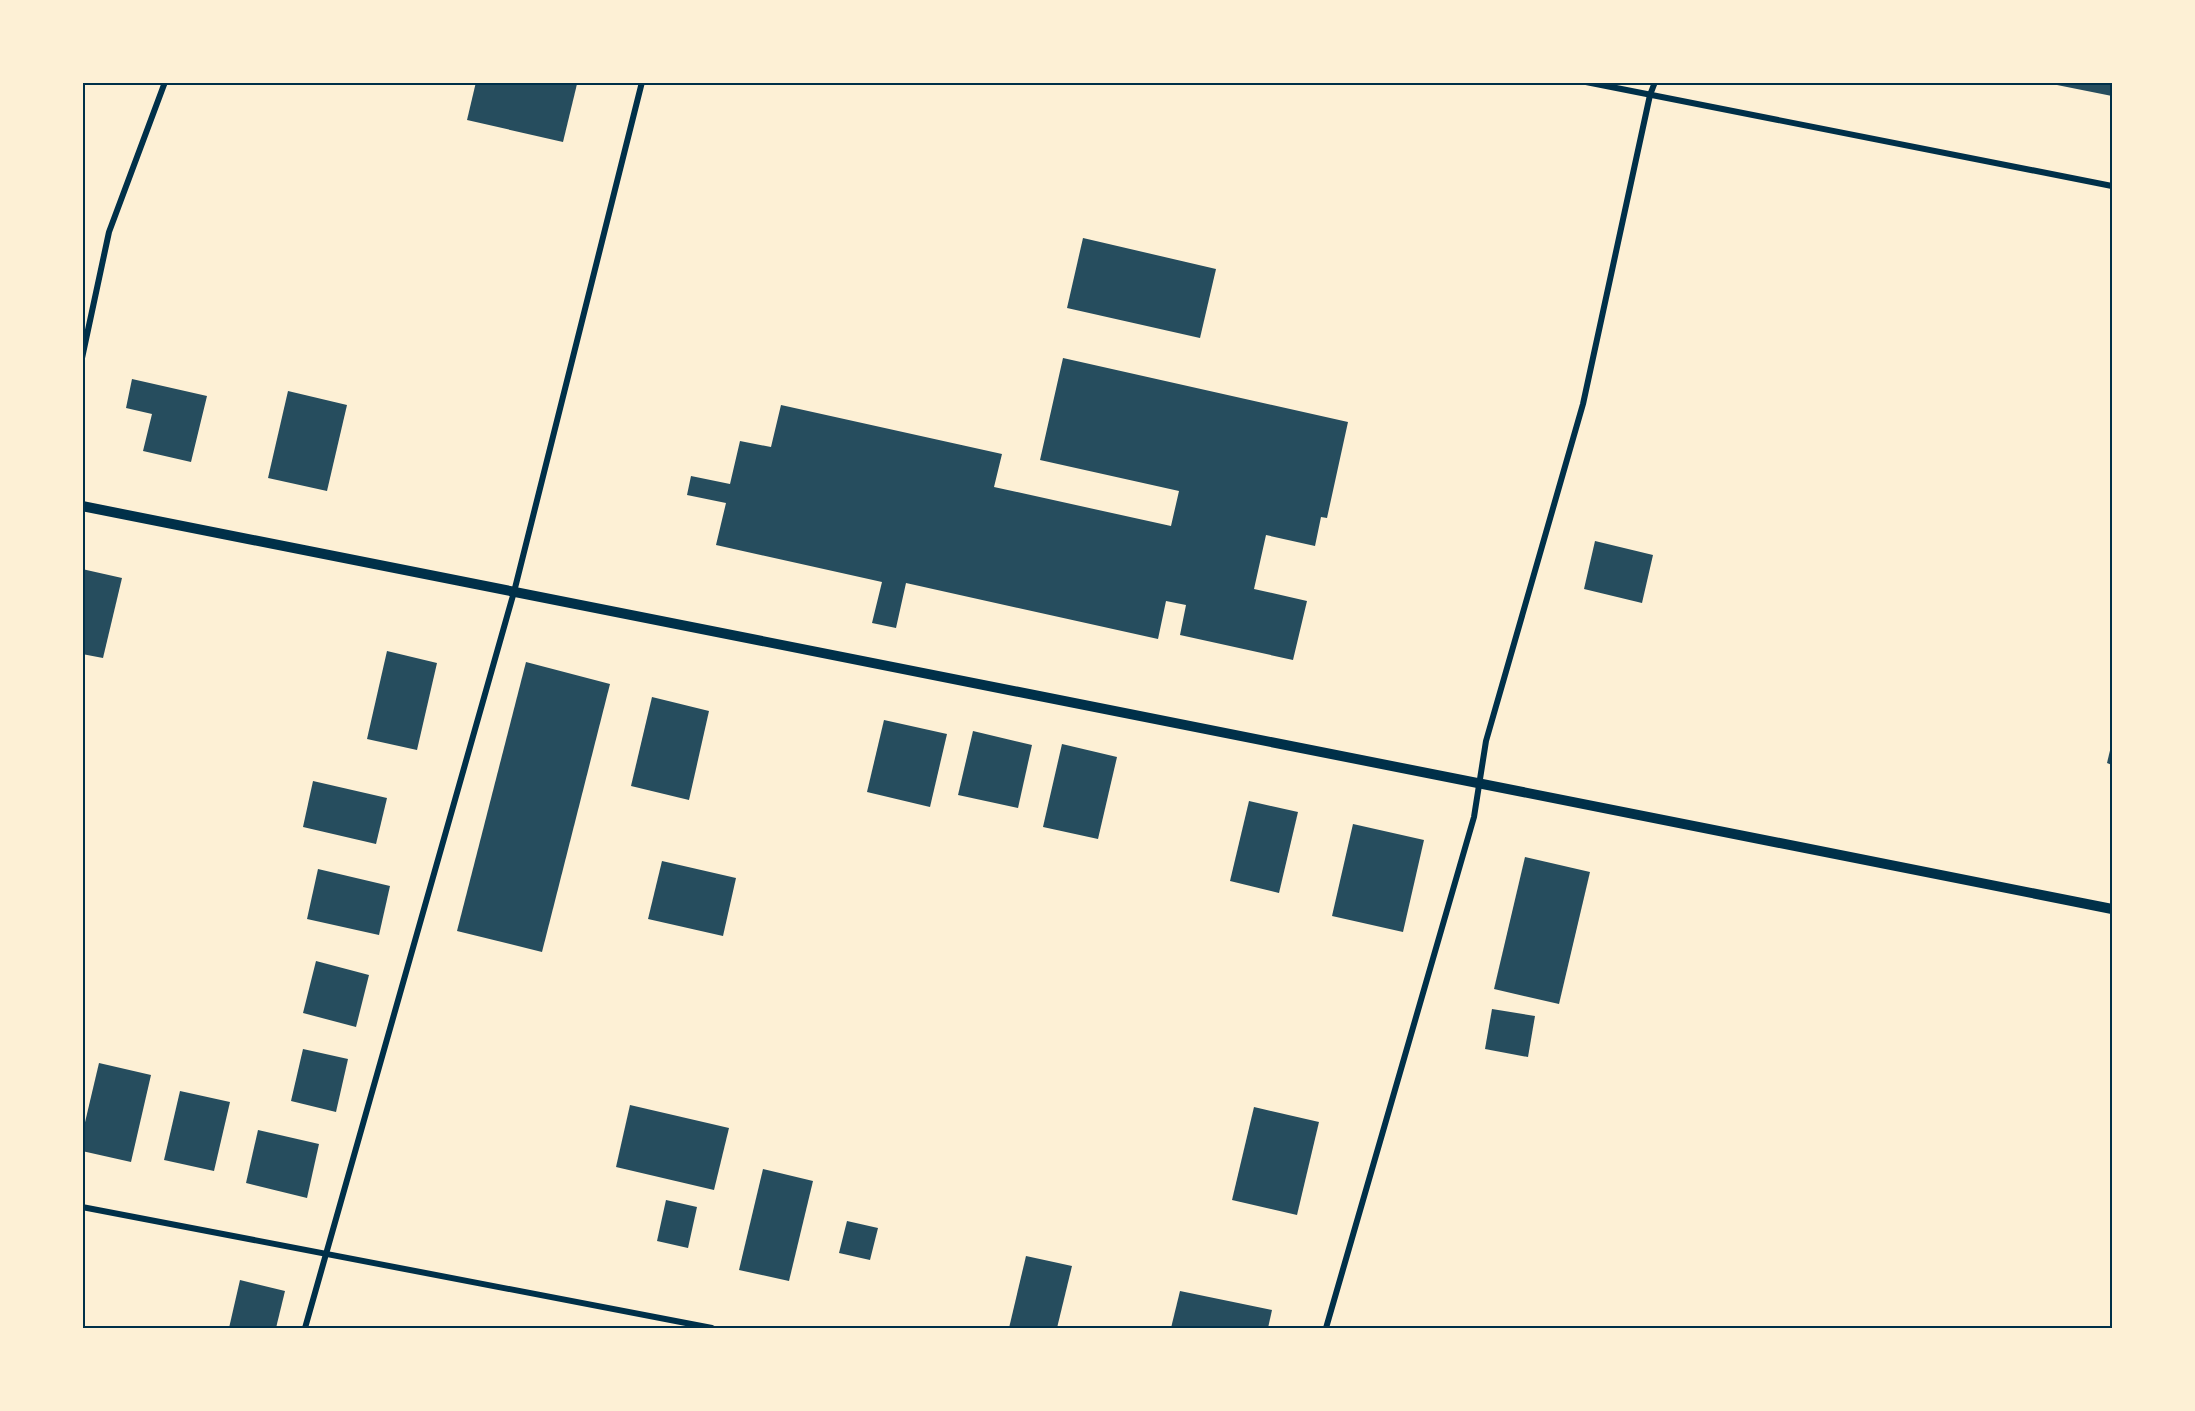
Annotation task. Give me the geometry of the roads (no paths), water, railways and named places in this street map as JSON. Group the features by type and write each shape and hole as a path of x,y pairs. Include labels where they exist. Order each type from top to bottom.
{"street":[{"path":"82,358 109,232 165,82"},
{"path":"305,1329 514,592 642,82"},
{"path":"1586,82 2112,186"},
{"path":"1326,1329 1474,817 1486,741 1583,404 1650,95 1655,82"},
{"path":"82,506 2112,909"},
{"path":"82,1207 712,1329"}]}
